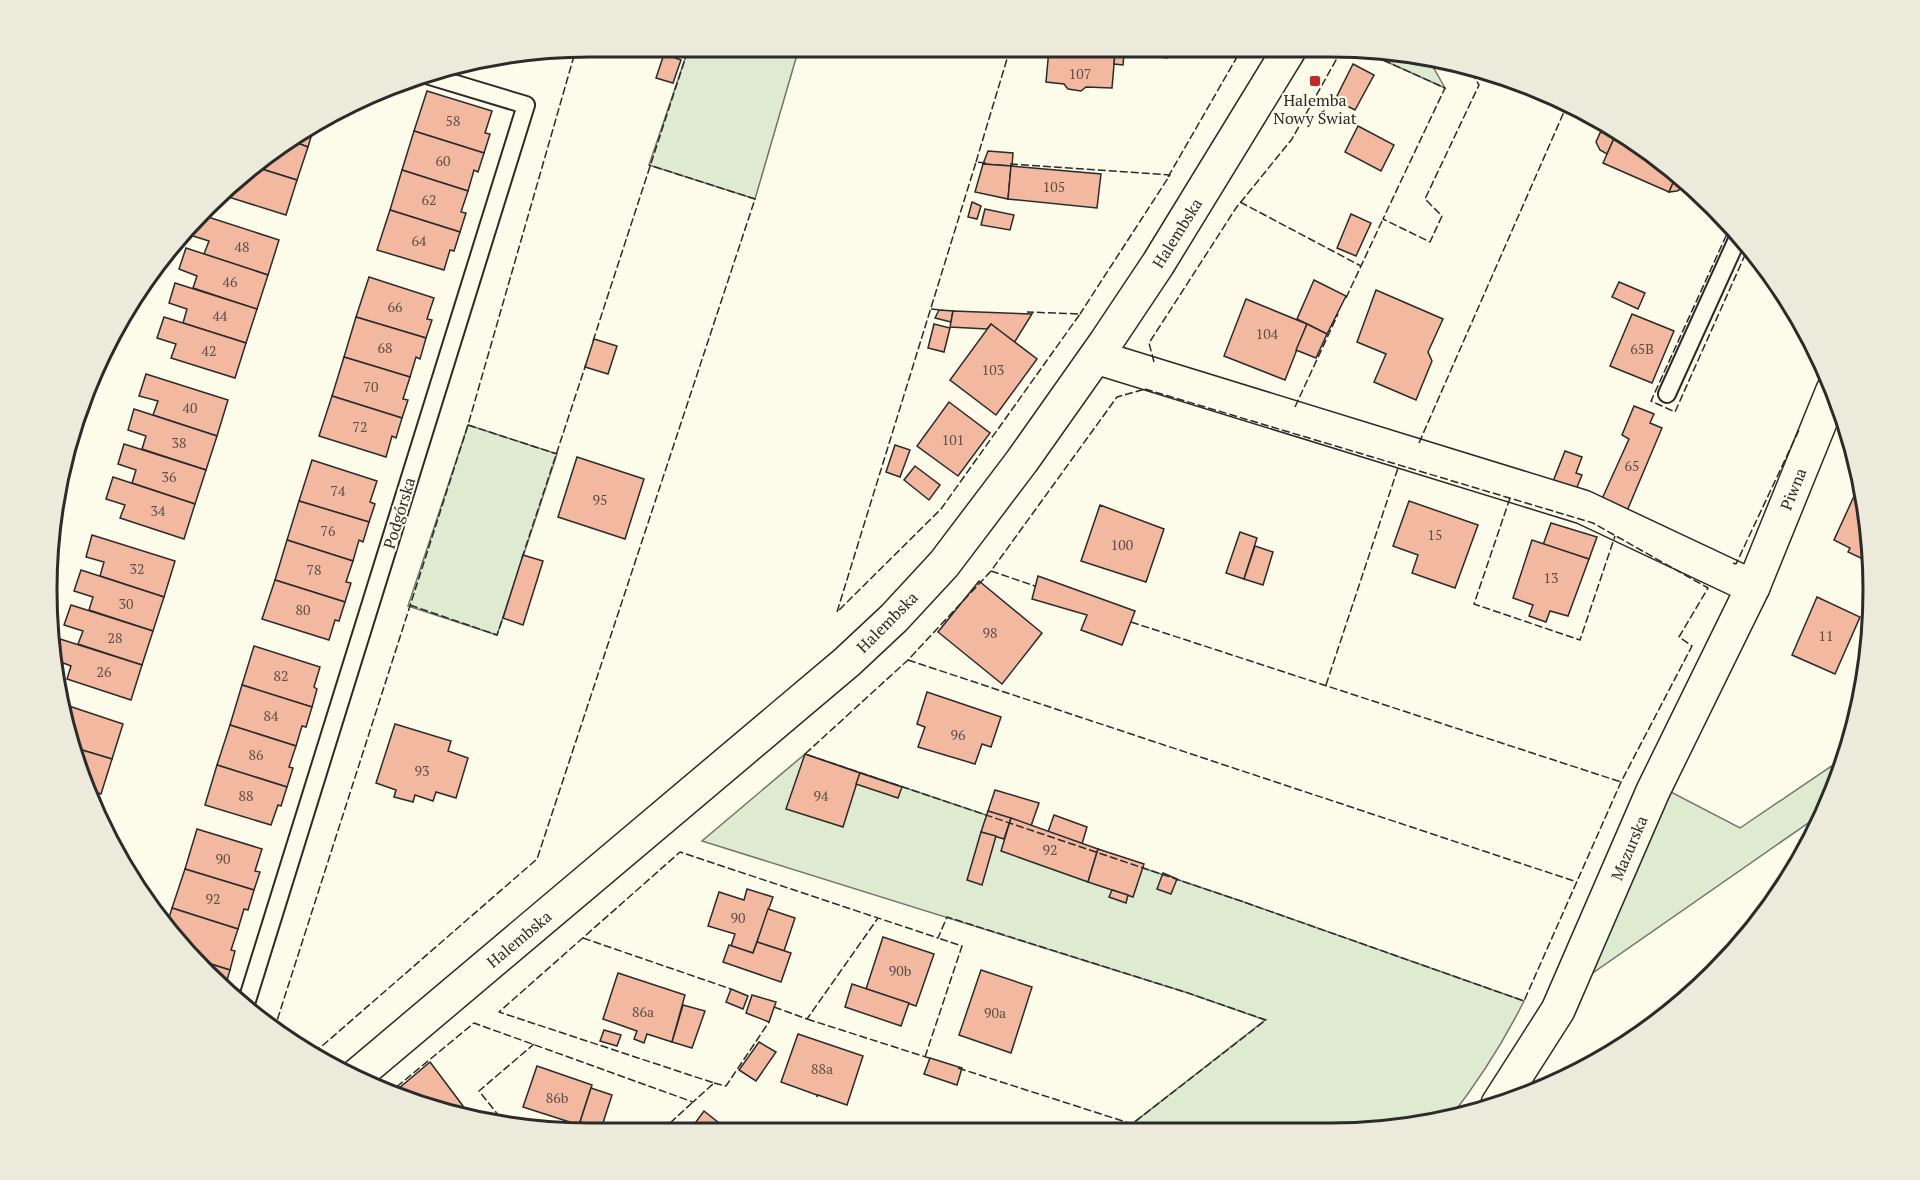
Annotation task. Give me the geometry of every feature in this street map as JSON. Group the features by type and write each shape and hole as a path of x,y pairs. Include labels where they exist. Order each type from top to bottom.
{"street":[{"name":"Halembska","path":"362,1071 847,662 894,618 944,564 1022,461 1096,357 1158,264 1285,57"},
{"path":"1096,357 1583,507 1753,587"},
{"name":"Piwna","path":"1753,587 1828,402"},
{"name":"Mazurska","path":"1505,1094 1558,1010 1653,791 1753,587"}],"lane":[{"name":"Podgórska","path":"248,998 526,105 446,77"},
{"path":"1668,394 1735,244"}],"green space":[{"path":"686,57 796,57 755,199 649,165"},
{"path":"1383,60 1433,67 1445,88"},
{"path":"468,425 557,454 497,635 408,606"},
{"path":"805,754 1241,901 1524,1001 1490,1062 1458,1107 1434,1113 1365,1122 1133,1123 1265,1020 1188,993 702,841"},
{"path":"1834,765 1810,822 1584,979 1671,792 1740,828"}],"building":[{"path":"663,57 681,60 673,83 656,78"},
{"path":"1048,57 1115,57 1112,88 1086,87 1081,91 1068,89 1064,84 1046,82"},
{"path":"1115,57 1124,57 1123,65 1114,64"},
{"path":"1353,64 1374,75 1355,110 1335,100"},
{"path":"427,91 492,111 485,133 490,134 484,153 414,131"},
{"path":"1358,126 1394,145 1381,171 1345,152"},
{"path":"414,131 484,153 478,172 474,170 468,191 402,170"},
{"path":"1603,132 1614,139 1607,154 1600,150 1596,142 1600,133"},
{"path":"311,136 308,147 299,144"},
{"path":"1614,139 1673,183 1669,192 1603,163"},
{"path":"299,144 308,147 297,180 263,169"},
{"path":"988,151 1013,153 1012,166 983,164"},
{"path":"983,164 1011,166 1008,199 975,192"},
{"path":"1011,166 1101,174 1097,208 1008,199"},
{"path":"263,169 297,180 286,215 230,197"},
{"path":"402,170 468,191 461,212 466,213 460,232 390,210"},
{"path":"1673,183 1681,189 1677,191 1669,192"},
{"path":"972,202 981,206 977,219 968,217"},
{"path":"985,209 1014,215 1010,230 981,225"},
{"path":"390,210 460,232 454,251 450,250 444,270 377,250"},
{"path":"1351,214 1371,223 1356,256 1337,248"},
{"path":"209,217 279,240 268,275 204,254 209,241 192,236"},
{"path":"186,248 268,275 257,309 193,288 197,276 179,269"},
{"path":"369,277 434,298 427,319 432,320 426,338 356,317"},
{"path":"1314,280 1346,296 1327,334 1297,319"},
{"path":"1619,282 1645,293 1638,309 1612,297"},
{"path":"175,283 257,309 246,343 183,323 187,309 169,303"},
{"path":"1376,290 1443,319 1428,352 1432,361 1416,400 1374,382 1386,354 1357,342"},
{"path":"1246,299 1307,324 1285,380 1224,356"},
{"path":"939,310 953,311 951,322 935,318"},
{"path":"953,311 1032,314 1014,343 991,324 987,329 950,327"},
{"path":"1632,314 1674,331 1652,383 1610,366"},
{"path":"164,317 246,343 235,378 171,358 176,344 157,338"},
{"path":"356,317 426,338 420,359 416,357 410,377 344,357"},
{"path":"934,324 950,328 944,352 928,348"},
{"path":"991,324 1037,359 996,415 950,380"},
{"path":"1307,324 1327,334 1316,358 1296,350"},
{"path":"594,339 617,346 608,374 585,367"},
{"path":"344,357 410,377 403,399 408,400 402,418 332,396"},
{"path":"146,374 228,400 217,436 153,415 158,401 139,396"},
{"path":"332,396 402,418 396,438 392,436 386,457 319,436"},
{"path":"949,402 990,433 958,476 917,446"},
{"path":"1634,406 1654,414 1650,423 1662,428 1627,511 1601,501 1629,439 1622,435"},
{"path":"134,409 217,436 206,470 142,449 146,436 128,430"},
{"path":"124,444 206,470 195,504 132,483 136,470 118,464"},
{"path":"895,445 910,450 900,477 886,472"},
{"path":"1565,451 1582,457 1576,473 1582,475 1575,492 1552,484"},
{"path":"577,457 644,479 625,539 558,517"},
{"path":"312,460 377,481 370,502 375,504 369,522 299,501"},
{"path":"915,466 940,485 929,500 904,480"},
{"path":"113,477 195,504 184,539 120,518 125,505 106,499"},
{"path":"1854,495 1862,559 1848,552 1850,548 1834,540"},
{"path":"299,501 369,522 363,542 359,540 353,561 287,540"},
{"path":"1409,501 1478,525 1455,588 1412,573 1418,555 1393,546"},
{"path":"1100,505 1164,529 1146,582 1081,561"},
{"path":"1551,523 1597,537 1589,559 1543,545"},
{"path":"1240,532 1257,538 1244,579 1226,573"},
{"path":"92,535 175,561 164,597 100,576 104,562 86,557"},
{"path":"287,540 353,561 346,582 351,583 345,602 275,580"},
{"path":"1532,540 1589,559 1568,616 1550,611 1546,622 1529,616 1533,605 1513,598"},
{"path":"1255,546 1273,552 1263,585 1244,579"},
{"path":"523,555 543,561 523,625 503,618"},
{"path":"81,570 164,597 153,631 89,610 93,597 74,591"},
{"path":"1038,576 1135,611 1122,645 1081,630 1087,615 1032,599"},
{"path":"275,580 345,602 339,621 335,620 329,640 262,619"},
{"path":"979,581 1042,633 1002,684 938,632"},
{"path":"1817,597 1860,617 1835,674 1792,655"},
{"path":"71,605 153,631 142,665 78,644 83,631 64,625"},
{"path":"60,640 142,665 131,700 67,679 71,666 62,663"},
{"path":"254,646 320,667 314,687 317,689 312,707 242,685"},
{"path":"242,685 312,707 306,727 302,726 296,746 230,725"},
{"path":"927,692 1001,717 991,747 982,744 975,764 918,747 925,727 917,724"},
{"path":"70,706 123,724 112,759 82,750"},
{"path":"395,724 451,741 448,751 468,758 456,798 436,792 433,801 415,795 413,802 394,797 396,790 376,783"},
{"path":"230,725 296,746 289,767 293,768 287,787 217,765"},
{"path":"82,750 112,759 101,794 98,793"},
{"path":"805,754 860,773 843,827 786,809"},
{"path":"217,765 287,787 281,806 278,805 271,825 205,805"},
{"path":"860,773 902,787 898,798 856,784"},
{"path":"995,790 1039,803 1031,826 988,811"},
{"path":"988,811 1011,818 1004,839 981,832"},
{"path":"1054,815 1087,827 1082,844 1048,832"},
{"path":"1011,818 1098,849 1088,882 1001,851"},
{"path":"197,829 262,849 255,871 260,872 254,890 185,869"},
{"path":"981,832 996,836 982,885 967,880"},
{"path":"1098,849 1144,864 1133,897 1088,882"},
{"path":"185,869 254,890 248,910 244,909 238,929 172,908"},
{"path":"1163,873 1177,879 1171,894 1157,889"},
{"path":"747,889 773,897 753,953 731,946 735,934 708,926 719,892 744,900"},
{"path":"1112,890 1128,895 1126,903 1109,897"},
{"path":"172,908 238,929 231,950 235,951 230,970 210,964 169,917"},
{"path":"768,909 795,918 784,951 757,942"},
{"path":"883,937 934,954 916,1006 866,989"},
{"path":"757,942 791,953 781,982 723,962 729,945 753,953"},
{"path":"210,964 230,970 227,980"},
{"path":"981,970 1032,987 1011,1053 959,1035"},
{"path":"618,973 685,995 672,1042 647,1034 644,1043 634,1039 637,1031 603,1019"},
{"path":"852,984 909,1003 901,1026 845,1007"},
{"path":"731,989 748,996 743,1009 726,1002"},
{"path":"752,995 776,1002 769,1022 746,1013"},
{"path":"683,1005 705,1011 692,1048 672,1042"},
{"path":"604,1030 621,1035 617,1046 600,1041"},
{"path":"798,1034 863,1056 847,1105 818,1095 817,1097 817,1095 781,1082"},
{"path":"759,1042 776,1052 756,1081 739,1070"},
{"path":"930,1058 962,1068 957,1085 924,1074"},
{"path":"430,1062 463,1106 452,1105 400,1087"},
{"path":"537,1066 592,1085 580,1123 571,1122 523,1107"},
{"path":"591,1088 612,1095 603,1123 580,1122"},
{"path":"704,1111 719,1123 695,1123"}],"fence":[{"path":"277,1021 468,425 574,57"},
{"path":"593,341 686,57"},
{"path":"976,162 1008,57"},
{"path":"1168,177 1237,57"},
{"path":"1154,362 1149,343 1236,208 1292,139 1338,57"},
{"path":"1383,60 1445,88 1383,219 1430,242 1442,216 1425,199 1479,85 1474,77"},
{"path":"1419,443 1564,111"},
{"path":"986,163 976,162 837,612 941,509 1080,314 1027,312"},
{"path":"1010,164 1170,175 1080,314"},
{"path":"319,1049 537,859 755,199 649,165"},
{"path":"1240,202 1361,266"},
{"path":"1346,298 1383,219"},
{"path":"1727,234 1651,401 1675,412 1745,256"},
{"path":"931,309 943,310"},
{"path":"1295,407 1338,314"},
{"path":"522,558 586,364"},
{"path":"1145,389 1593,523 1708,588 1679,637 1692,646 1621,782 1524,1001 1241,901 805,754 908,660 991,571 1117,397 1145,389"},
{"path":"468,425 557,454"},
{"path":"1733,563 1736,564 1800,428"},
{"path":"1326,685 1399,465"},
{"path":"1510,498 1474,604 1580,640 1615,536"},
{"path":"991,571 1035,586"},
{"path":"410,605 497,635 504,615"},
{"path":"1131,622 1621,782"},
{"path":"908,660 1577,882"},
{"path":"397,1086 474,1023 693,1102 714,1083 499,1012 680,852 938,938 947,917 1266,1020 1133,1123"},
{"path":"774,1007 807,1019 878,918"},
{"path":"583,938 731,989"},
{"path":"925,1057 962,946 938,938"},
{"path":"807,1019 932,1059"},
{"path":"714,1083 726,1086 769,1022"},
{"path":"498,1115 479,1091 534,1044"},
{"path":"958,1068 1129,1123"},
{"path":"670,1123 693,1102"}],"place":[{"name":"Halemba Nowy Świat","path":"1315,81"}]}
